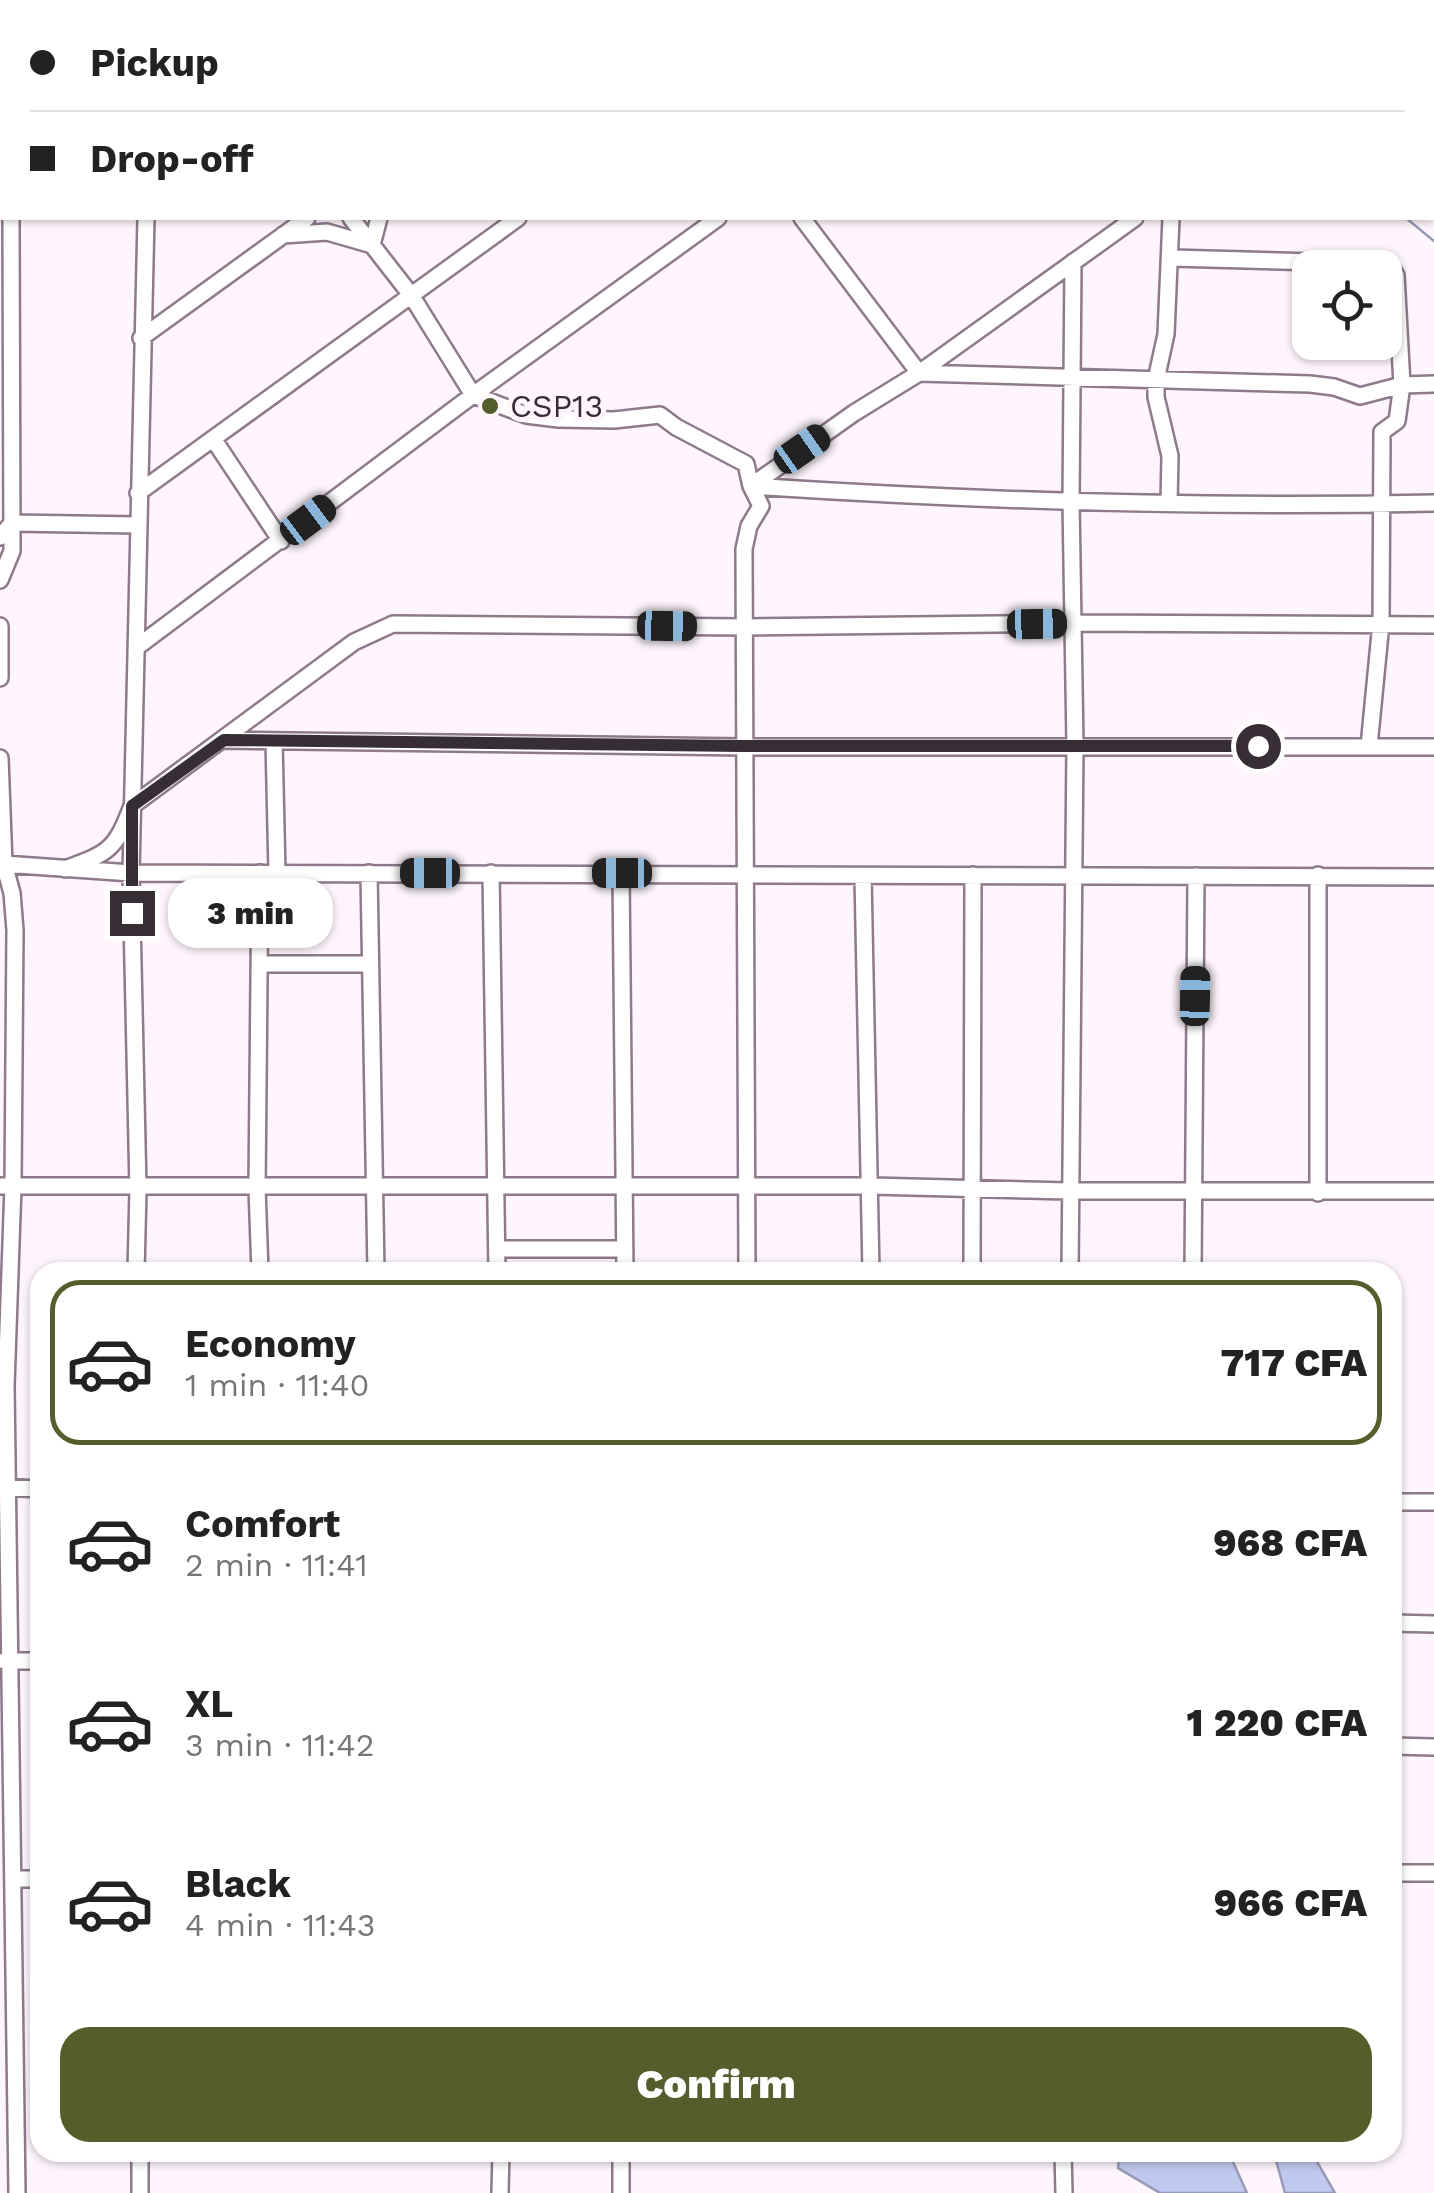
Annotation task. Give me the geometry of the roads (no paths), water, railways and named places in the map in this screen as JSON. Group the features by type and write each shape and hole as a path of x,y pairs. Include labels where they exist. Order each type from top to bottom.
{"street":[{"path":"136,1262 131,873 146,220"},
{"path":"142,338 304,220"},
{"path":"353,220 411,295 473,394 526,415 558,419 660,416 746,464 761,506 749,526 744,549 747,1262"},
{"path":"372,245 378,220"},
{"path":"138,494 515,220"},
{"path":"137,647 473,394 715,220"},
{"path":"804,220 919,373"},
{"path":"751,486 854,413 919,373 1132,220"},
{"path":"1168,504 1170,456 1156,397 1156,380 1166,334 1171,220"},
{"path":"0,580 12,551 6,356 7,224"},
{"path":"282,235 327,232 372,245"},
{"path":"1172,258 1388,264 1396,275 1402,385 1397,421 1382,432 1380,623 1368,746"},
{"path":"1070,1262 1075,745 1073,262"},
{"path":"919,373 1310,384 1360,396 1402,385 1434,384"},
{"path":"214,440 281,541"},
{"path":"751,486 1071,502 1266,506 1434,502"},
{"path":"12,523 138,525"},
{"path":"0,537 12,523"},
{"path":"64,868 102,855 120,838 132,806 354,642 393,624 1434,625"},
{"path":"0,626 0,678"},
{"path":"224,740 1434,747"},
{"path":"274,741 277,873"},
{"path":"0,758 1,864 12,893 15,930 2,1485 6,1768 15,1879 7,1939 18,2193"},
{"path":"1,864 131,873 1434,877"},
{"path":"260,873 260,1262"},
{"path":"369,873 376,1262"},
{"path":"491,873 497,1262"},
{"path":"622,873 625,1262"},
{"path":"972,1262 974,875"},
{"path":"1318,875 1318,1193"},
{"path":"863,876 871,1262"},
{"path":"1193,1262 1196,876"},
{"path":"259,964 370,964"},
{"path":"7,1186 872,1186 1069,1191 1434,1191"},
{"path":"497,1249 624,1249"},
{"path":"2,1485 30,1488"},
{"path":"1402,1502 1434,1502"},
{"path":"1402,1623 1434,1624"},
{"path":"1402,1746 1434,1747"},
{"path":"1402,1873 1434,1874"},
{"path":"15,1879 30,1878"},
{"path":"140,2162 140,2193"},
{"path":"500,2193 501,2162"},
{"path":"621,2162 621,2193"},
{"path":"1064,2162 1064,2193"}],"water":[{"path":"1118,2162 1233,2162 1247,2193 1160,2193 1118,2168"},
{"path":"1276,2162 1317,2162 1335,2193 1285,2193"}],"waterway":[{"path":"1408,220 1434,241"}],"place":[{"name":"CSP13","path":"490,406"}]}
